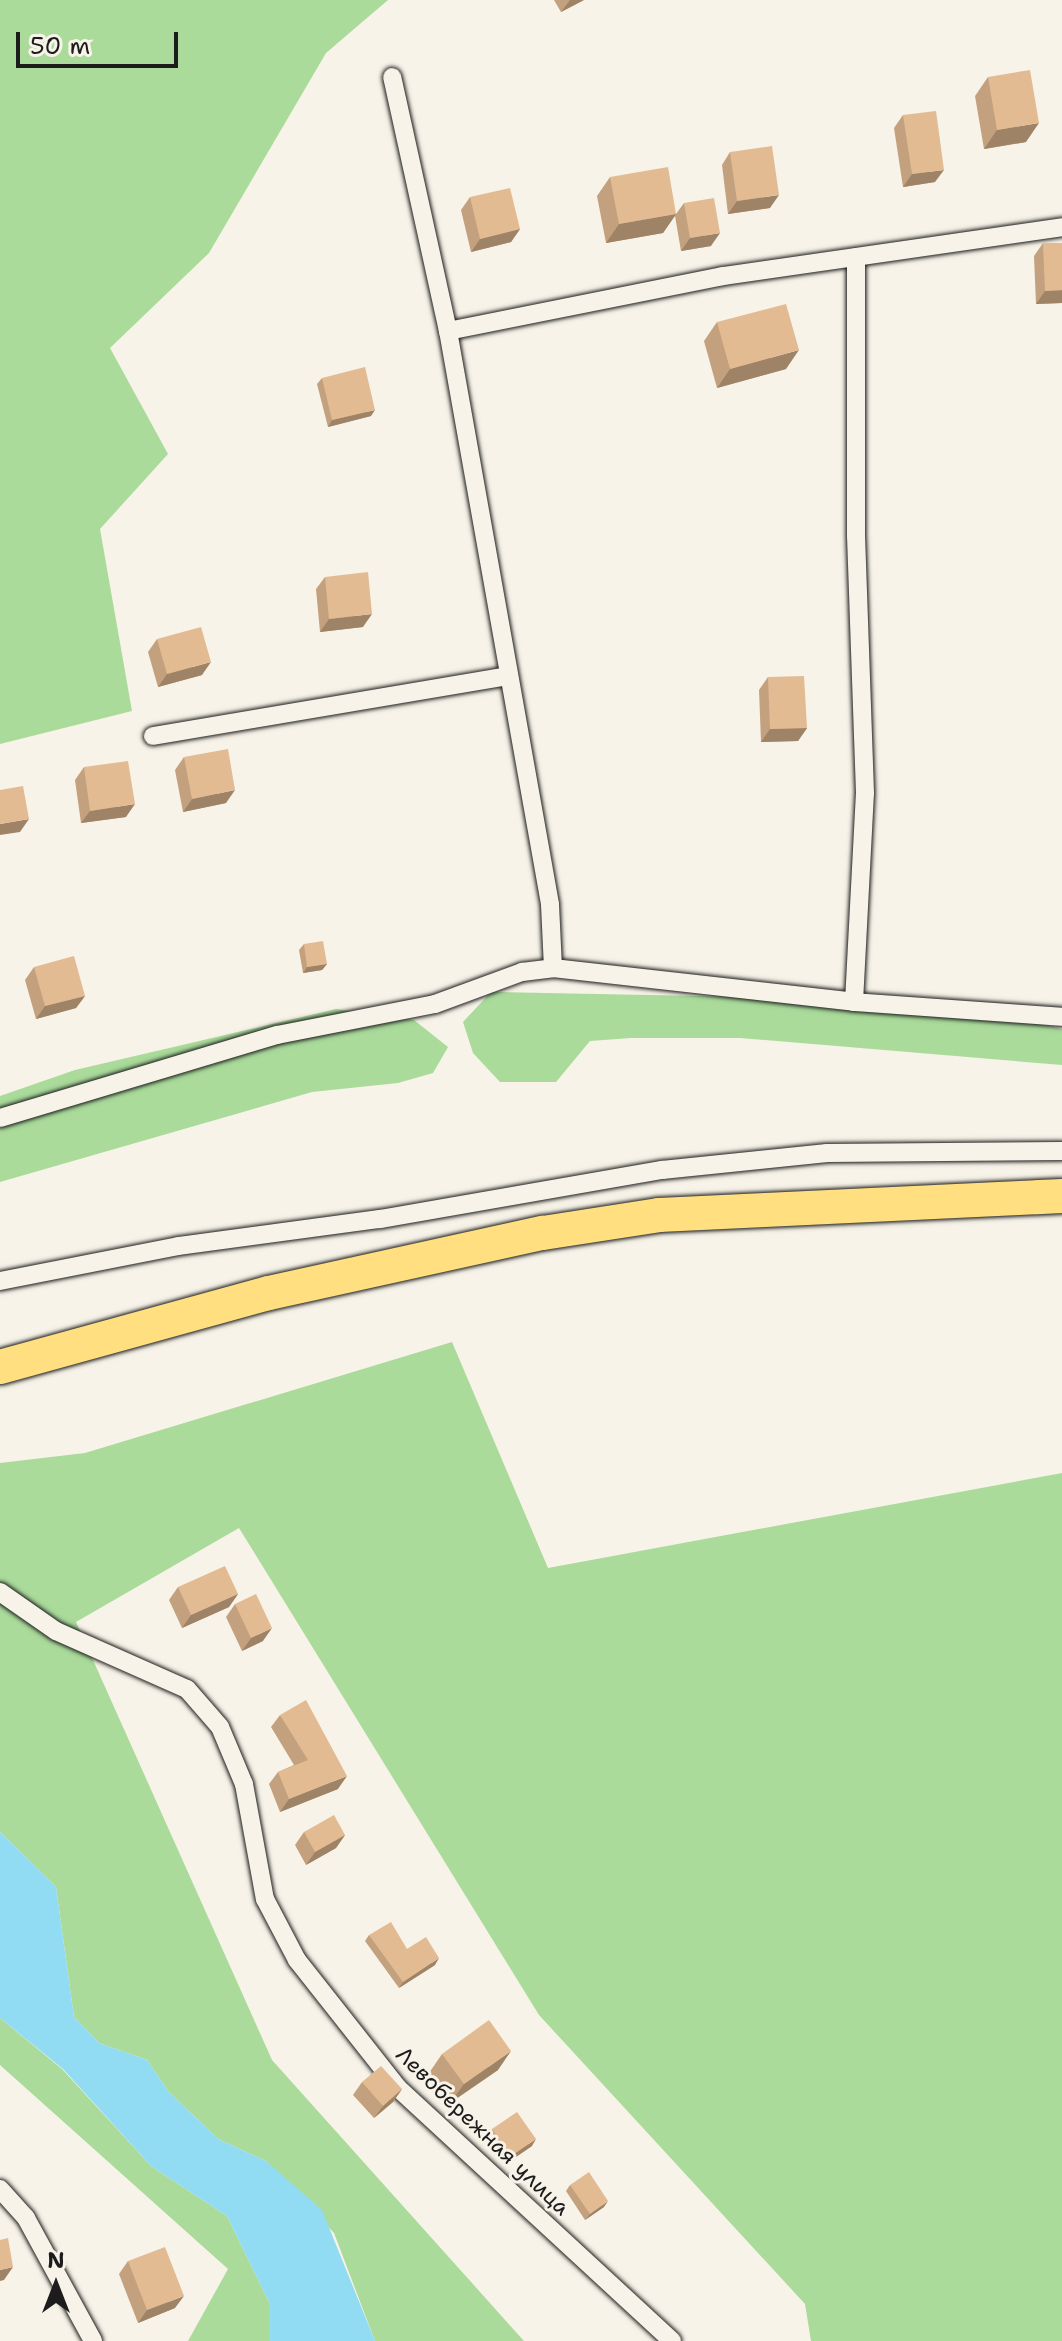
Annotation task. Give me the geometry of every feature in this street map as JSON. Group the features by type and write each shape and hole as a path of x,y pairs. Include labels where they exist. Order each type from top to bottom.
{"highway":[{"path":"0,1367 269,1293 557,1230 703,1212 1062,1196"}],"street":[{"path":"392,77 448,331 550,904 553,968"},
{"path":"448,331 723,276 1062,227"},
{"path":"854,1002 865,793 856,506 856,257"},
{"path":"153,736 509,676"},
{"path":"0,1118 277,1035 435,1004 522,972 553,968 854,1002 1062,1017"},
{"path":"0,1281 179,1246 380,1219 662,1170 827,1153 1062,1151"},
{"name":"Левобережная улица","path":"0,1592 56,1631 187,1689 220,1727 244,1784 265,1899 297,1960 398,2088 512,2198 672,2341"},
{"path":"0,2189 26,2218 93,2341"}],"green space":[{"path":"0,0 388,0 326,53 209,253 110,348 168,454 100,529 132,711 0,744"},
{"path":"491,992 752,997 985,1012 1062,1029 1062,1065 740,1038 631,1038 590,1041 556,1082 500,1082 473,1053 463,1022"},
{"path":"336,1009 414,1020 448,1047 433,1073 398,1083 312,1092 0,1182 0,1096 75,1070"},
{"path":"452,1342 548,1568 1062,1473 1062,2341 811,2341 805,2304 539,2015 239,1528 76,1622 272,2060 524,2341 375,2341 334,2233 266,2161 218,2139 168,2091 147,2060 99,2043 74,2017 56,1887 0,1832 0,1463 85,1453"},
{"path":"0,2018 62,2069 151,2166 227,2216 269,2302 269,2341 188,2341 228,2269 0,2065"}],"water":[{"path":"0,1832 56,1887 74,2017 99,2043 147,2060 168,2091 218,2139 266,2161 322,2210 375,2341 269,2341 269,2302 227,2216 151,2166 63,2069 0,2018"}],"building":[{"path":"1030,70 1039,123 997,130 988,77"},
{"path":"936,111 944,170 912,174 903,115"},
{"path":"772,146 779,195 737,201 730,152"},
{"path":"668,167 676,214 619,224 610,177"},
{"path":"510,188 520,229 480,239 470,197"},
{"path":"714,198 720,233 690,238 684,203"},
{"path":"1043,243 1062,243 1062,290 1045,291"},
{"path":"786,304 799,350 730,369 717,322"},
{"path":"365,367 375,410 332,420 322,378"},
{"path":"368,572 372,614 329,619 325,577"},
{"path":"201,627 211,662 167,674 157,639"},
{"path":"804,676 807,728 770,729 768,677"},
{"path":"228,749 235,790 192,799 184,757"},
{"path":"128,761 135,804 90,811 84,767"},
{"path":"23,786 29,819 0,824 0,790"},
{"path":"323,941 327,964 307,967 304,944"},
{"path":"74,956 85,996 45,1006 34,967"},
{"path":"225,1566 238,1594 191,1615 178,1587"},
{"path":"256,1594 272,1628 251,1638 235,1604"},
{"path":"306,1700 347,1776 289,1799 278,1772 308,1760 280,1715"},
{"path":"334,1815 345,1835 315,1852 304,1832"},
{"path":"391,1922 407,1949 426,1937 439,1958 403,1982 369,1935"},
{"path":"489,2020 511,2051 464,2084 442,2054"},
{"path":"381,2066 402,2089 383,2106 362,2082"},
{"path":"517,2112 536,2139 511,2156 492,2129"},
{"path":"589,2172 608,2201 590,2214 570,2185"},
{"path":"8,2238 13,2267 0,2270 0,2240"},
{"path":"165,2247 184,2296 147,2310 128,2261"}]}
